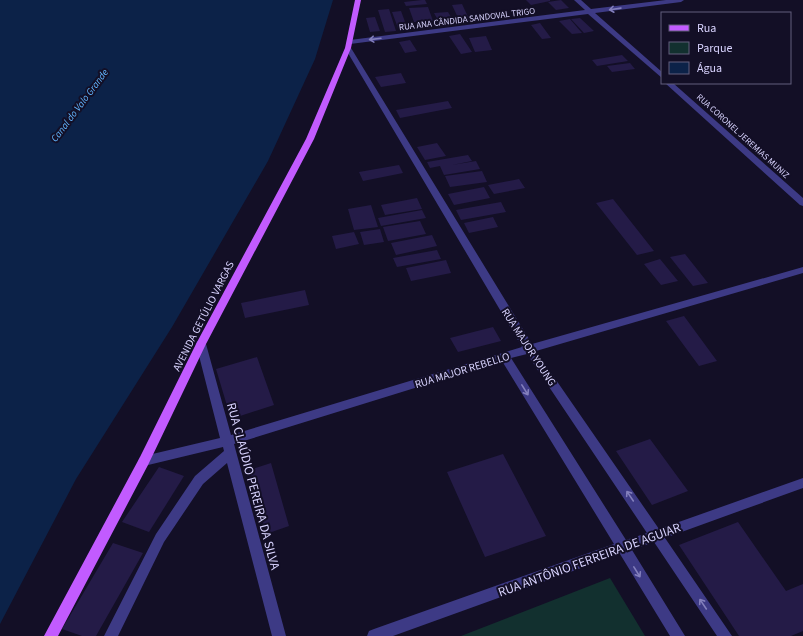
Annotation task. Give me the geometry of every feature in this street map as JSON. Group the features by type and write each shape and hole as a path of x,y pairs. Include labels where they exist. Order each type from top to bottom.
{"main road":[{"name":"AVENIDA GETÚLIO VARGAS","path":"51,636 144,461 201,344 310,140 349,45 358,0"}],"street":[{"path":"577,0 661,75"},
{"name":"RUA ANA CÂNDIDA SANDOVAL TRIGO","path":"349,45 681,0"},
{"name":"RUA MAJOR YOUNG","path":"349,45 529,349 725,636"},
{"name":"RUA CORONEL JEREMIAS MUNIZ","path":"670,84 803,203"},
{"name":"RUA MAJOR REBELLO","path":"144,461 230,446 529,349 803,270"},
{"name":"RUA CLAÚDIO PEREIRA DA SILVA","path":"201,344 230,446 279,636"},
{"path":"505,357 622,548 678,636"},
{"path":"111,636 160,538 199,480 230,446"},
{"name":"RUA ANTÔNIO FERREIRA DE AGUIAR","path":"374,636 803,483"}],"green space":[{"path":"610,578 645,636 461,636"}],"water":[{"name":"Canal do Valo Grande","path":"0,0 333,0 315,59 268,161 172,327 76,479 0,624"}],"building":[{"path":"425,0 427,4 406,6 404,2"},
{"path":"526,0 550,0 550,1 531,5"},
{"path":"561,0 569,8 556,10 548,2"},
{"path":"462,4 470,21 460,22 452,5"},
{"path":"428,7 433,21 414,22 409,8"},
{"path":"389,9 396,31 385,32 378,10"},
{"path":"401,11 407,27 398,28 392,12"},
{"path":"448,12 454,22 440,24 434,13"},
{"path":"375,17 380,31 370,32 366,18"},
{"path":"580,18 594,31 584,33 571,19"},
{"path":"570,19 582,33 572,34 559,21"},
{"path":"540,23 551,38 542,39 531,25"},
{"path":"460,34 472,52 461,54 449,36"},
{"path":"486,36 492,50 475,52 469,38"},
{"path":"410,40 417,51 405,53 399,42"},
{"path":"622,55 628,61 597,66 592,60"},
{"path":"630,63 635,69 612,72 607,66"},
{"path":"401,73 406,83 381,87 375,77"},
{"path":"448,101 452,108 400,118 396,110"},
{"path":"437,143 446,156 425,160 417,147"},
{"path":"468,155 472,161 452,165 476,161 480,169 444,175 440,166 430,168 427,162"},
{"path":"399,165 403,173 363,181 359,172"},
{"path":"482,171 487,182 450,187 445,176"},
{"path":"519,179 525,188 494,194 488,185"},
{"path":"484,187 490,198 454,205 448,194"},
{"path":"417,198 422,209 385,215 381,205"},
{"path":"613,199 654,251 637,255 596,203"},
{"path":"501,202 506,212 461,220 456,210"},
{"path":"371,205 378,227 354,230 348,209"},
{"path":"422,210 426,218 381,226 378,218"},
{"path":"493,217 498,227 469,233 464,223"},
{"path":"420,221 426,234 388,241 383,227"},
{"path":"380,229 384,242 364,245 360,232"},
{"path":"354,232 359,244 336,249 332,236"},
{"path":"432,235 437,246 396,255 391,243"},
{"path":"437,250 441,259 397,267 393,258"},
{"path":"685,254 708,283 693,286 670,257"},
{"path":"660,259 678,281 661,285 644,264"},
{"path":"446,260 451,273 411,281 406,268"},
{"path":"305,290 309,305 245,318 241,303"},
{"path":"684,316 717,361 699,366 666,321"},
{"path":"493,327 501,341 458,352 450,338"},
{"path":"257,357 274,405 231,419 216,369"},
{"path":"650,439 688,491 652,505 616,451"},
{"path":"503,454 546,536 485,557 447,472"},
{"path":"271,463 289,526 266,534 249,470"},
{"path":"159,467 184,476 149,532 122,522"},
{"path":"738,522 786,591 803,584 803,631 791,636 739,636 679,545"},
{"path":"113,543 143,553 96,636 82,636 62,629"}]}
